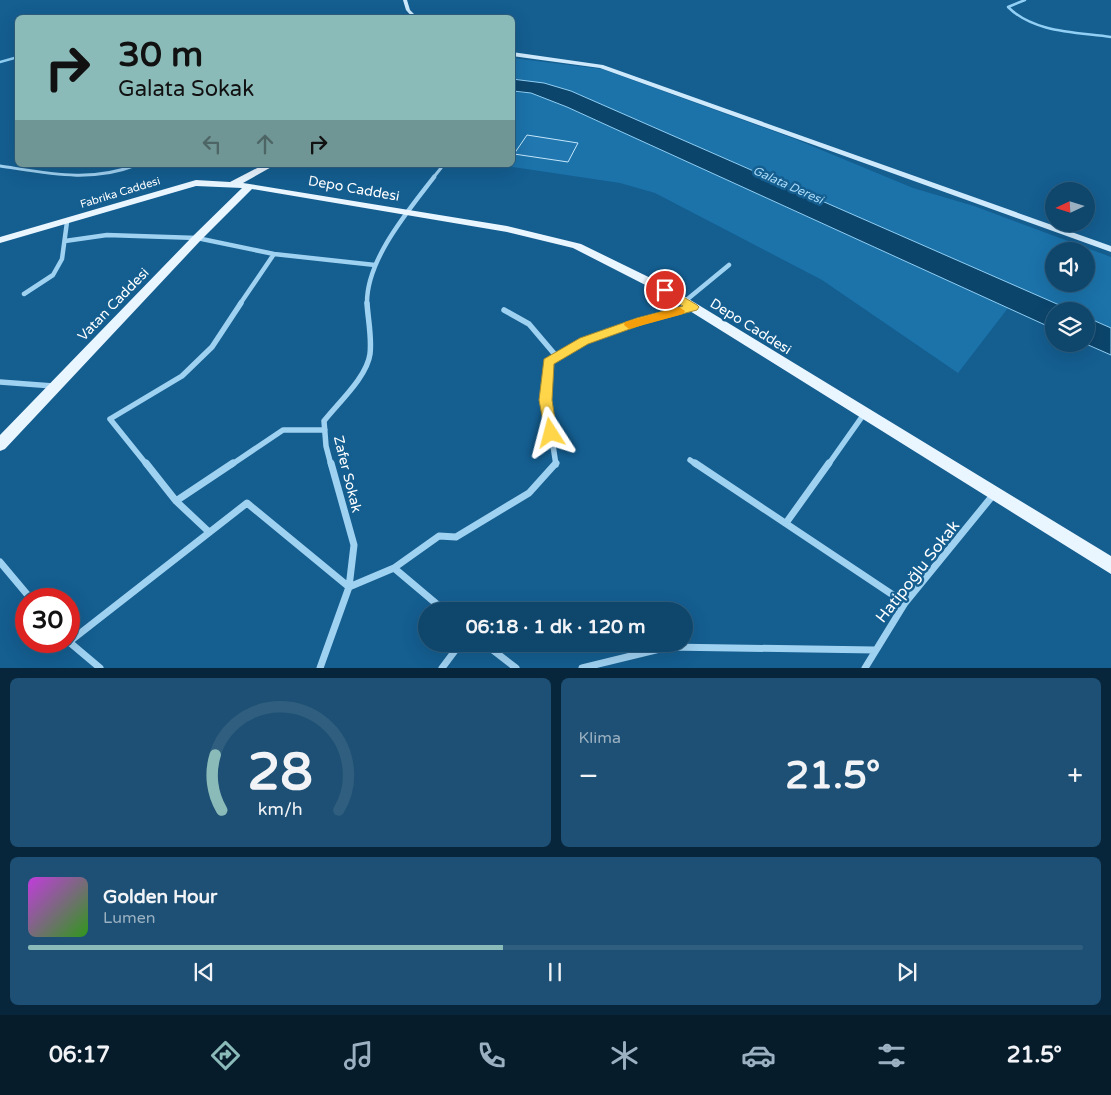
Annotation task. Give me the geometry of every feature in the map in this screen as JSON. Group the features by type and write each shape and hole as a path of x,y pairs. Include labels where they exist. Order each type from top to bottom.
{"main road":[{"path":"233,184 266,167"},
{"name":"Fabrika Caddesi","path":"0,240 196,183 250,186"},
{"name":"Depo Caddesi","path":"250,186 507,229 578,246 689,304 1111,566"},
{"name":"Vatan Caddesi","path":"0,445 197,238 250,186"}],"street":[{"path":"405,0 408,10 413,15"},
{"path":"515,54 601,66 1111,249"},
{"path":"0,166 89,177 125,171 132,167"},
{"name":"Zafer Sokak","path":"320,668 349,587 354,545 326,446 324,421 368,364 370,350 368,286 375,265 408,213 441,168"},
{"path":"24,294 53,275 62,259 66,222"},
{"path":"65,241 107,235 197,238 274,254 375,265"},
{"path":"209,532 176,501 110,419 182,376 212,347 274,254"},
{"path":"80,633 247,503 349,587 394,568 439,536 456,537 530,493 556,465 546,400 549,362 584,341 689,304 729,265"},
{"path":"504,310 529,324 557,357"},
{"path":"0,382 56,386"},
{"path":"786,523 864,414"},
{"path":"176,501 283,430 325,430"},
{"path":"690,460 905,603"},
{"name":"Hatipoğlu Sokak","path":"865,668 905,603 994,494"},
{"path":"0,562 22,588"},
{"path":"394,568 434,602"},
{"path":"582,668 668,647 875,650"},
{"path":"80,652 100,668"},
{"path":"442,668 454,652"},
{"path":"495,652 516,668"}],"shaded area":[{"path":"515,58 602,69 795,139 913,188 974,206 1071,242 1045,242 1045,292 1095,292 1095,251 1111,257 1111,328 1095,321 1095,302 1052,302 571,91 544,83 515,79"},
{"path":"515,79 544,83 571,91 1052,302 1045,302 1045,325 567,107 531,93 515,91"},
{"path":"515,92 531,93 567,107 1008,308 958,373 822,280 655,193 620,183 513,167 515,167"},
{"path":"1095,321 1111,328 1111,355 1095,348"}],"building":[{"path":"527,135 578,143 568,162 515,154"}],"waterway":[{"path":"1025,0 1008,7 1018,16 1043,27 1111,37"},
{"name":"Galata Deresi","path":"0,62 15,58"}],"slow traffic":[{"path":"629,325 679,311"}],"route":[{"path":"551,433 546,400 549,362 584,341 641,321 693,307 665,290"}]}
